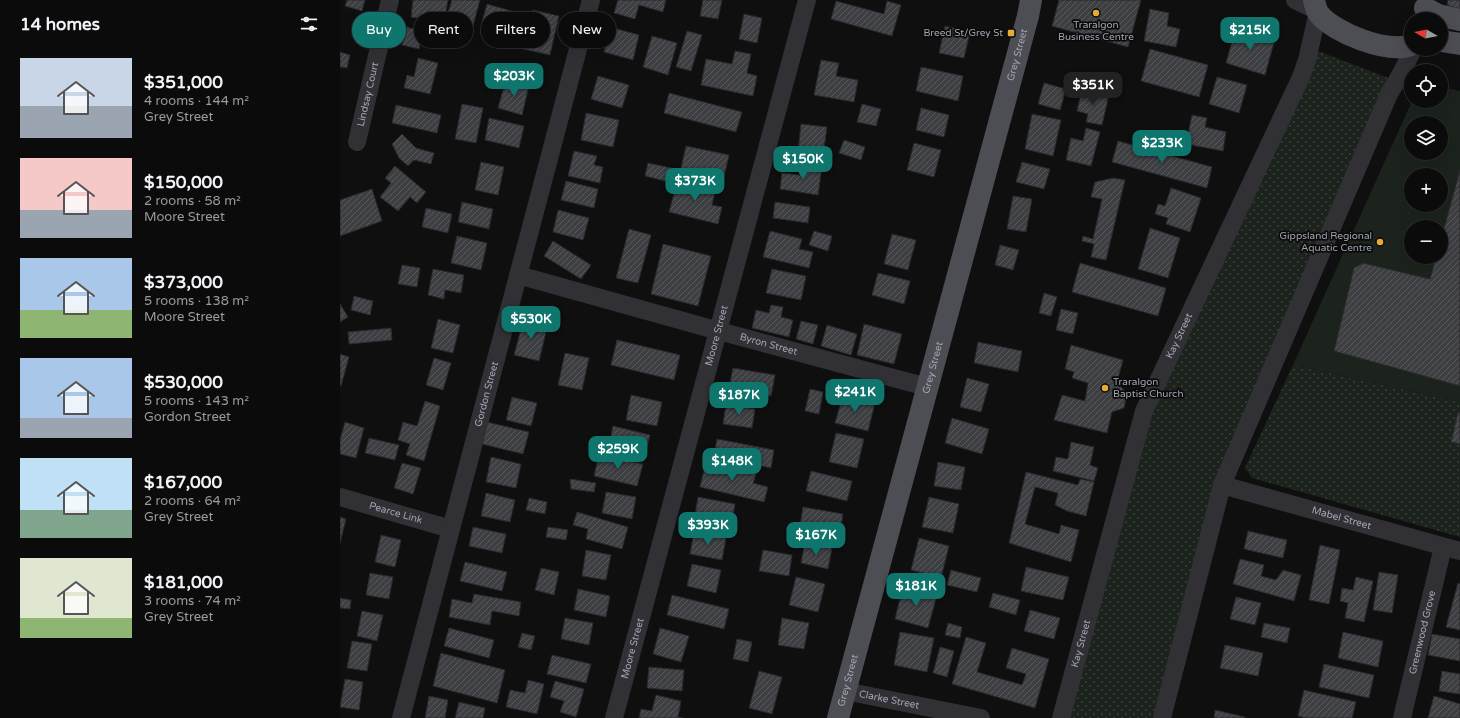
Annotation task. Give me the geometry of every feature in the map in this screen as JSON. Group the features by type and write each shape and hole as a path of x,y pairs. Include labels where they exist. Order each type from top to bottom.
{"main road":[{"name":"Grey Street","path":"838,718 1031,5"},
{"path":"1423,6 1438,15 1460,20"},
{"path":"1316,7 1327,22 1335,28 1364,40 1391,47 1404,47"},
{"path":"1448,42 1460,44"}],"street":[{"name":"Lindsay Court","path":"357,142 390,0"},
{"name":"Gordon Street","path":"401,718 591,0"},
{"name":"Moore Street","path":"614,718 807,0"},
{"path":"1295,0 1316,7"},
{"name":"Kay Street","path":"1061,718 1144,411 1301,77 1307,60 1316,7"},
{"path":"1162,718 1222,485 1389,94 1410,56"},
{"name":"Byron Street","path":"518,275 719,331 928,386"},
{"name":"Mabel Street","path":"1222,485 1452,549"},
{"name":"Pearce Link","path":"340,497 451,529"},
{"name":"Greenwood Grove","path":"1402,718 1452,549"},
{"name":"Clarke Street","path":"845,691 980,718"}],"shaded area":[{"path":"1310,48 1396,81 1222,485 1162,718 1061,718 1144,411"},
{"name":"Gippsland Regional Aquatic Centre","path":"1448,88 1460,91 1460,402 1293,365 1404,119 1404,160 1448,160 1448,116 1405,116 1409,108 1448,108"},
{"path":"1293,365 1460,402 1460,537 1252,478 1245,468"}],"building":[{"path":"347,0 365,0 362,11 345,6"},
{"path":"413,0 448,0 446,12 414,12 414,17 411,17"},
{"path":"452,0 480,0 473,26 473,12 448,12"},
{"path":"618,0 666,0 663,12 639,5 635,19 614,12"},
{"path":"703,0 722,0 718,19 700,16"},
{"name":"Traralgon Business Centre","path":"1059,0 1141,0 1128,47 1052,26"},
{"path":"1448,0 1460,0 1460,9 1447,5"},
{"path":"836,1 884,14 887,1 901,5 892,36 831,19"},
{"path":"487,4 515,12 485,12"},
{"path":"1150,9 1169,13 1167,26 1180,29 1176,47 1144,41"},
{"path":"550,14 558,16 550,55 523,49 550,48"},
{"path":"744,14 762,18 757,43 739,39"},
{"path":"945,26 970,32 964,58 939,53"},
{"path":"407,27 414,29 414,48 406,46"},
{"path":"1236,27 1275,39 1265,75 1226,63"},
{"path":"616,29 639,35 633,60 604,52 605,48 616,48"},
{"path":"687,31 702,35 691,71 676,67"},
{"path":"652,36 677,43 668,75 643,67"},
{"path":"1150,49 1208,65 1199,97 1141,81"},
{"path":"735,51 751,54 747,73 757,76 753,96 701,85 706,59 732,64"},
{"path":"340,52 350,55 347,68 340,67"},
{"path":"418,58 438,63 430,94 404,88 407,75 414,77"},
{"path":"821,60 839,63 836,76 858,80 854,102 814,95"},
{"path":"921,67 963,76 958,101 916,91"},
{"path":"598,76 629,85 622,108 591,99"},
{"path":"1217,77 1247,85 1239,113 1209,104"},
{"path":"506,80 529,86 522,115 498,108"},
{"path":"1044,83 1066,89 1060,110 1038,104"},
{"path":"1082,89 1109,95 1102,125 1086,122 1088,114 1077,111"},
{"path":"669,93 742,112 736,132 664,113"},
{"path":"462,104 483,108 476,143 455,139"},
{"path":"862,104 881,109 876,126 857,122"},
{"path":"396,105 441,115 437,133 392,123"},
{"path":"921,108 949,115 944,137 916,130"},
{"path":"586,113 619,120 613,147 581,140"},
{"path":"1032,114 1061,120 1053,156 1025,149"},
{"path":"1192,115 1207,118 1205,127 1226,132 1223,151 1186,144"},
{"path":"489,118 524,126 519,148 485,140"},
{"path":"801,124 827,127 823,155 798,152"},
{"path":"1086,128 1100,132 1091,166 1066,160 1071,138 1083,141"},
{"path":"402,134 416,148 434,153 431,164 414,160 408,166 399,158 392,144"},
{"path":"844,140 865,147 861,160 839,153"},
{"path":"1118,141 1212,167 1207,188 1112,162"},
{"path":"914,143 941,150 934,177 907,170"},
{"path":"686,146 729,155 724,177 681,168"},
{"path":"574,151 597,156 594,165 603,167 600,183 568,176"},
{"path":"481,162 504,167 498,195 475,190"},
{"path":"1022,162 1050,169 1044,189 1016,182"},
{"path":"648,163 676,169 673,183 645,176"},
{"path":"801,164 822,167 818,195 780,189 782,173 800,175"},
{"path":"395,166 426,192 417,203 410,197 398,211 380,197 391,183 385,178"},
{"path":"1460,170 1460,386 1334,351 1354,268 1363,263 1430,279 1434,264 1448,264 1448,220 1446,220"},
{"path":"1113,178 1125,180 1106,260 1091,257 1094,244 1082,241 1083,236 1093,239 1102,199 1091,197 1095,182"},
{"path":"678,179 716,188 712,205 722,207 718,224 669,212"},
{"path":"566,181 598,189 594,208 561,200"},
{"path":"1171,188 1201,198 1190,232 1166,224 1168,218 1155,214 1158,204 1165,206"},
{"path":"372,189 382,221 340,236 340,200"},
{"path":"1013,196 1032,199 1026,232 1007,229"},
{"path":"462,202 493,209 489,229 458,222"},
{"path":"775,202 810,207 808,223 773,218"},
{"path":"426,208 452,214 448,233 422,227"},
{"path":"558,210 589,218 583,240 553,232"},
{"path":"1150,228 1180,238 1168,278 1138,269"},
{"path":"629,229 651,235 638,283 616,278"},
{"path":"770,231 802,239 799,249 813,252 809,268 763,257"},
{"path":"814,231 832,236 828,251 809,245"},
{"path":"892,234 916,240 908,270 884,264"},
{"path":"457,236 487,243 481,270 451,263"},
{"path":"553,241 591,265 581,279 544,256"},
{"path":"663,244 711,256 698,306 651,294"},
{"path":"1000,245 1019,250 1013,270 995,265"},
{"path":"1080,263 1166,288 1158,316 1072,292"},
{"path":"402,265 420,268 417,287 398,284"},
{"path":"433,269 464,275 461,293 445,290 444,299 428,295"},
{"path":"772,269 806,276 801,300 766,293"},
{"path":"878,273 910,281 904,304 872,295"},
{"path":"1044,293 1057,297 1051,316 1039,313"},
{"path":"354,296 373,301 370,315 351,310"},
{"path":"340,304 348,317 340,322"},
{"path":"771,305 783,307 781,317 793,320 789,337 752,328 756,310 769,313"},
{"path":"1061,309 1078,313 1073,334 1056,330"},
{"path":"524,318 548,324 539,361 514,355"},
{"path":"438,319 460,325 453,353 431,348"},
{"path":"801,321 818,325 813,344 796,339"},
{"path":"864,324 902,334 894,364 857,355"},
{"path":"827,325 857,334 851,355 821,346"},
{"path":"391,328 392,340 349,344 348,332"},
{"path":"617,340 680,355 674,380 611,365"},
{"path":"978,342 1022,351 1018,372 974,363"},
{"name":"Traralgon Baptist Church","path":"1071,345 1123,360 1117,382 1127,394 1124,408 1112,412 1107,433 1054,420 1062,395 1085,401 1088,383 1072,378 1074,372 1065,369"},
{"path":"565,353 589,358 582,390 558,385"},
{"path":"340,354 349,357 341,386 340,385"},
{"path":"434,358 451,363 443,390 426,385"},
{"path":"733,368 775,375 771,396 729,388"},
{"path":"967,378 989,384 981,412 960,407"},
{"path":"810,389 823,392 819,414 805,411"},
{"path":"631,395 662,402 657,426 626,420"},
{"path":"843,395 875,403 868,431 835,423"},
{"path":"512,397 537,403 531,426 506,420"},
{"path":"425,401 440,406 424,461 406,455 410,444 398,440 403,422 417,426"},
{"path":"726,405 755,409 752,428 723,424"},
{"path":"1458,412 1460,413 1460,444 1451,442"},
{"path":"952,418 989,429 982,454 945,443"},
{"path":"345,422 364,428 356,458 340,454 340,440"},
{"path":"487,422 529,432 523,454 482,444"},
{"path":"613,426 650,435 645,455 609,446"},
{"path":"836,433 864,439 857,468 829,462"},
{"path":"369,438 399,445 395,460 365,453"},
{"path":"717,439 774,450 771,468 714,456"},
{"path":"1071,442 1094,447 1090,465 1098,468 1094,481 1053,471 1056,457 1068,459"},
{"path":"599,454 643,464 637,486 594,476"},
{"path":"491,457 521,464 516,488 486,482"},
{"path":"706,462 756,474 753,483 768,487 764,502 700,487"},
{"path":"938,462 965,467 961,490 934,486"},
{"path":"402,463 421,468 413,494 394,488"},
{"path":"811,471 852,481 847,501 806,491"},
{"path":"1026,472 1078,485 1080,479 1094,482 1086,516 1067,511 1055,505 1058,493 1035,487 1025,524 1059,534 1061,525 1079,530 1071,562 1009,543"},
{"path":"570,479 596,483 594,492 571,489"},
{"path":"606,492 636,497 632,519 602,513"},
{"path":"486,493 515,500 510,522 481,516"},
{"path":"698,497 735,504 731,528 694,521"},
{"path":"929,497 959,504 953,533 922,527"},
{"path":"529,498 547,502 545,514 526,510"},
{"path":"803,507 843,514 839,540 799,532"},
{"path":"577,512 628,527 622,549 586,539 588,529 573,525"},
{"path":"340,517 346,519 340,543"},
{"path":"473,527 506,534 502,553 469,546"},
{"path":"548,527 568,530 566,540 546,537"},
{"path":"1248,531 1287,540 1283,558 1244,549"},
{"path":"694,532 726,538 722,560 690,554"},
{"path":"381,535 401,540 395,567 375,562"},
{"path":"919,538 949,546 941,578 911,570"},
{"path":"805,542 832,548 828,569 801,563"},
{"path":"1320,545 1340,550 1329,604 1309,600"},
{"path":"586,550 611,555 606,580 582,576"},
{"path":"763,550 792,555 789,576 759,571"},
{"path":"1240,559 1264,565 1261,576 1276,580 1283,570 1301,575 1294,601 1233,584"},
{"path":"465,562 507,572 502,591 460,581"},
{"path":"692,564 721,570 716,593 687,586"},
{"path":"1026,567 1069,577 1063,600 1021,591"},
{"path":"541,568 559,572 554,595 535,590"},
{"path":"951,570 981,578 977,592 947,585"},
{"path":"1379,572 1398,575 1392,613 1373,610"},
{"path":"370,573 393,577 389,599 366,595"},
{"path":"796,577 825,584 818,612 789,605"},
{"path":"1356,577 1373,581 1364,622 1345,618 1348,603 1340,601 1342,588 1353,590"},
{"path":"1458,583 1460,584 1460,630 1446,627"},
{"path":"903,586 937,595 928,628 895,619"},
{"path":"578,589 610,596 606,617 574,610"},
{"path":"993,593 1020,600 1016,615 989,607"},
{"path":"474,594 521,602 519,616 492,611 490,625 449,617 452,599 472,603"},
{"path":"672,595 729,609 724,629 667,615"},
{"path":"1236,597 1261,603 1255,625 1230,619"},
{"path":"340,598 351,600 350,609 340,608"},
{"path":"1030,610 1060,618 1054,639 1024,631"},
{"path":"362,611 383,615 377,641 357,636"},
{"path":"565,618 593,623 589,645 561,639"},
{"path":"782,618 809,623 804,649 778,645"},
{"path":"948,623 962,627 960,638 945,635"},
{"path":"1264,623 1290,628 1287,643 1261,637"},
{"path":"449,628 494,640 489,658 444,646"},
{"path":"660,628 689,636 681,662 653,654"},
{"path":"900,632 934,638 927,672 894,665"},
{"path":"1343,632 1383,641 1378,667 1338,658"},
{"path":"522,633 535,636 531,650 518,647"},
{"path":"1432,634 1460,639 1460,661 1428,655"},
{"path":"966,637 986,643 977,672 1022,685 1026,674 1006,668 1012,648 1049,659 1035,708 952,684"},
{"path":"737,639 752,642 748,662 733,659"},
{"path":"352,641 372,644 367,671 347,668"},
{"path":"1225,645 1263,653 1258,676 1220,668"},
{"path":"940,647 954,651 947,677 933,673"},
{"path":"441,653 505,670 497,703 433,686"},
{"path":"552,655 591,664 586,683 547,674"},
{"path":"1324,664 1374,675 1369,698 1319,687"},
{"path":"649,667 684,670 682,691 647,688"},
{"path":"759,671 782,677 772,714 749,708"},
{"path":"1442,671 1460,674 1460,694 1439,691"},
{"path":"345,679 363,682 359,710 340,707"},
{"path":"528,680 544,684 537,714 506,707 510,690 525,693"},
{"path":"555,681 584,689 576,717 560,712 564,701 550,697"},
{"path":"1304,690 1356,702 1352,718 1306,718 1298,716"},
{"path":"656,695 681,701 678,717 683,718 639,718 641,709 652,711"},
{"path":"429,696 448,700 445,718 425,718"},
{"path":"1434,696 1460,704 1460,718 1428,718"},
{"path":"459,702 485,708 483,718 455,718"},
{"path":"1215,710 1245,717 1245,718 1214,718"}],"place":[{"name":"Traralgon Business Centre","path":"1096,13"},
{"name":"Breed St/Grey St","path":"1011,33"},
{"name":"Gippsland Regional Aquatic Centre","path":"1380,242"},
{"name":"Traralgon Baptist Church","path":"1105,388"}]}
